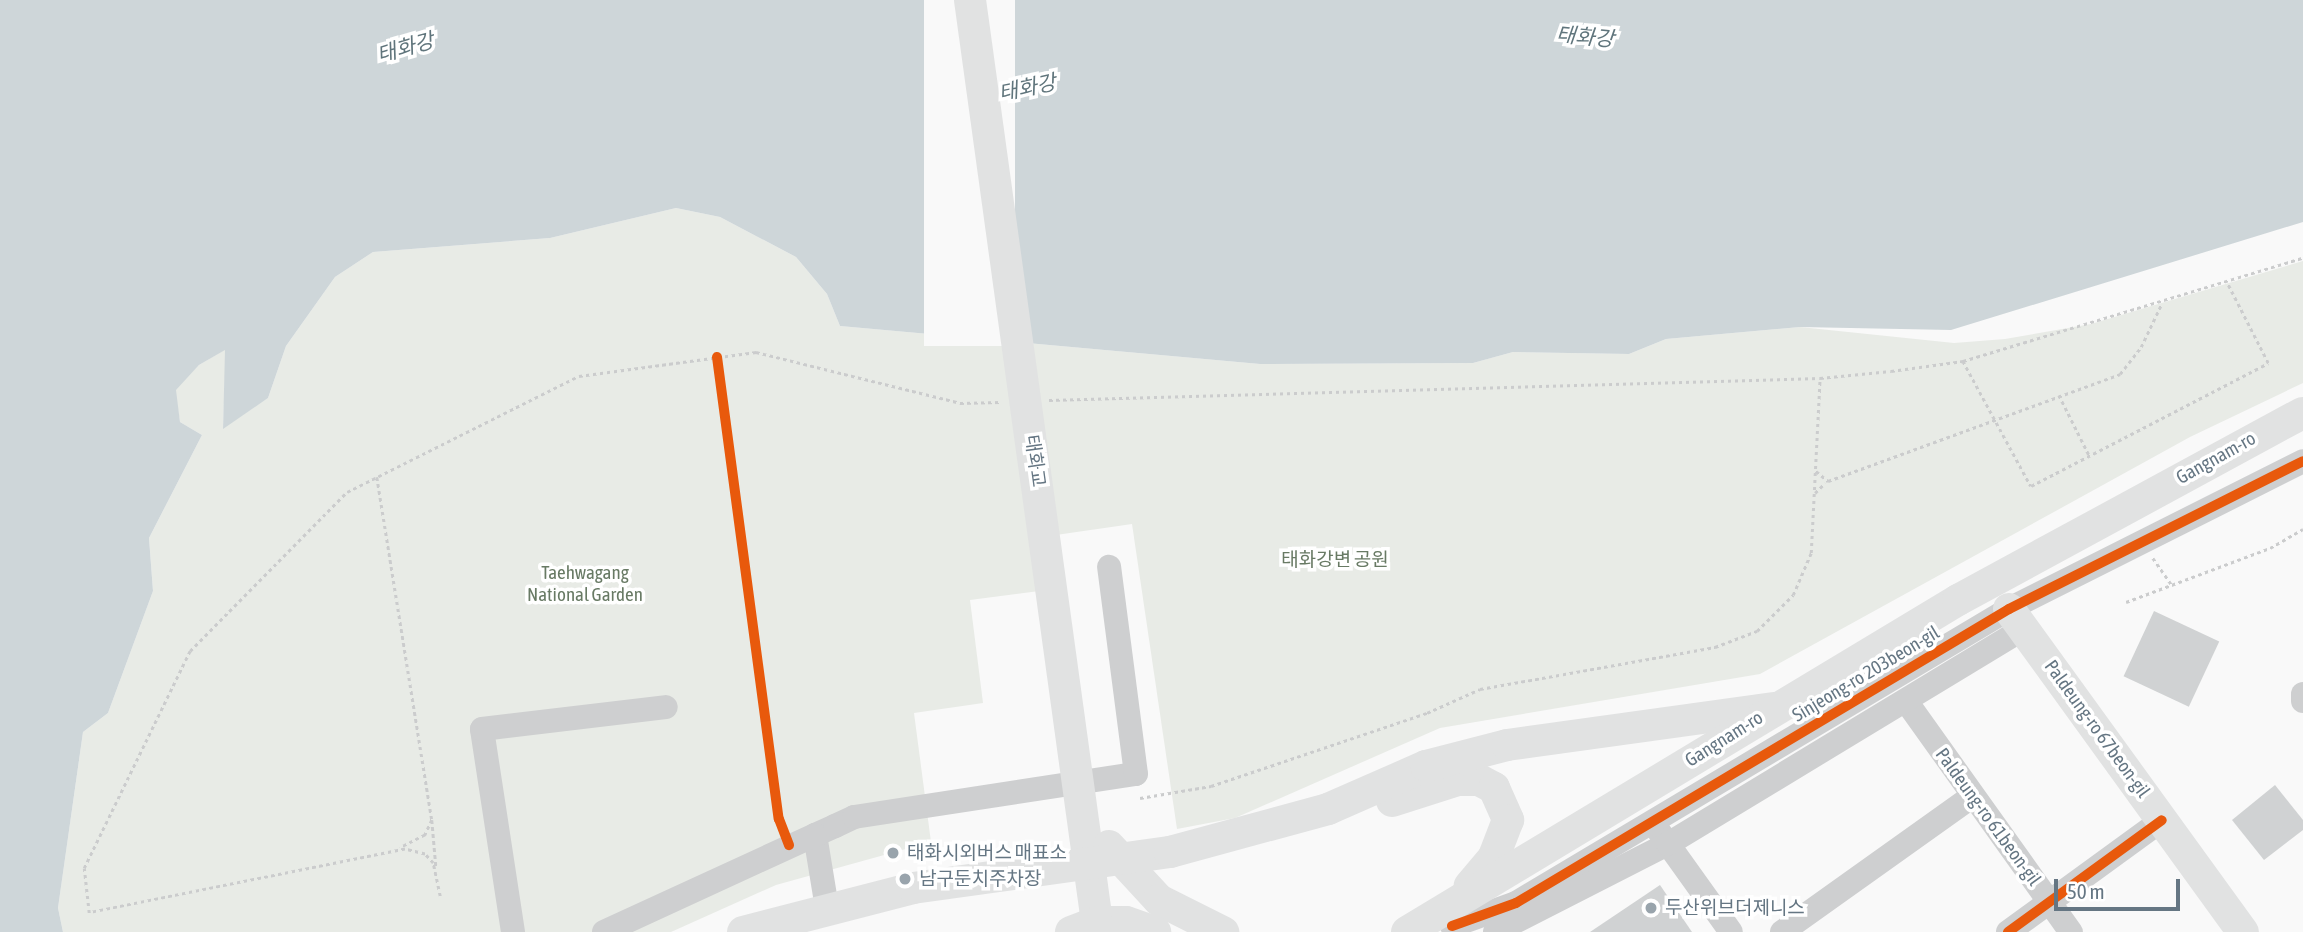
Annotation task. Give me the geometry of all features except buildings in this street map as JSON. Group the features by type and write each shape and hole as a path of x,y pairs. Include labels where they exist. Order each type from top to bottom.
{"main road":[{"name":"태화교","path":"970,0 1085,818 1080,923"},
{"name":"Gangnam-ro","path":"1407,932 1447,923 1773,708 1958,600 2303,412"},
{"name":"Paldeung-ro 67beon-gil","path":"2017,619 2243,932"},
{"path":"743,932 827,908 913,888 1170,852 1328,809 1426,766 1507,745 1773,708"},
{"path":"1328,809 1384,803 1458,780 1479,780 1494,788 1508,820 1503,840 1486,869 1447,923"},
{"path":"1085,818 1146,890 1223,932"},
{"path":"1080,923 1126,922 1155,932"}],"street":[{"name":"Sinjeong-ro 203beon-gil","path":"1447,923 1516,903 1652,821 2303,461"},
{"path":"604,932 854,817 1136,774 1109,567"},
{"path":"1495,932 1668,844 1906,701 2017,619"},
{"path":"1447,923 1813,703 1822,681"},
{"path":"2303,694 2303,701"},
{"name":"Paldeung-ro 61beon-gil","path":"1906,701 2071,932"},
{"path":"513,932 482,729 666,707"},
{"path":"1782,932 1973,796"},
{"path":"2008,932 2162,820"},
{"path":"1652,821 1731,932"},
{"path":"815,835 827,908"}],"path":[{"path":"1043,401 1820,378 1963,361 2163,303 2303,258"},
{"path":"1963,361 2031,486 2268,363 2228,283"},
{"path":"1815,493 1828,481 2120,374 2141,347 2152,314 2163,303"},
{"path":"2147,307 2152,314"},
{"path":"432,820 418,841 396,850 89,918 84,868 190,652 347,492 579,376 717,357 756,352 960,403 1002,402"},
{"path":"717,357 719,370"},
{"path":"1140,799 1211,786 1427,713 1480,689 1738,639 1757,631 1793,595 1811,553 1820,378"},
{"path":"2059,395 2089,456"},
{"path":"1816,470 1828,481"},
{"path":"377,477 432,820 441,902"},
{"path":"2126,602 2270,548 2303,529"},
{"path":"2160,570 2171,584"},
{"path":"396,850 425,854 437,873"}],"green space":[{"name":"Taehwagang National Garden","path":"676,208 720,217 796,257 827,294 840,326 1260,364 1473,363 1513,352 1629,354 1666,339 1800,327 1954,343 2005,339 2091,324 2303,261 2303,383 2190,437 1760,674 1440,728 1235,818 1177,829 1132,524 1056,535 1063,588 970,600 983,703 914,713 931,842 776,885 671,932 63,932 58,908 83,732 108,713 153,591 149,538 202,435 180,422 175,390 199,365 226,349 223,428 268,398 286,346 335,277 373,252 550,238"}],"water":[{"name":"태화강","path":"0,0 2303,0 2303,222 1951,330 1800,327 1666,339 1629,354 1513,352 1473,363 1260,364 840,326 827,294 796,257 720,217 676,208 550,238 373,252 335,277 286,346 268,398 223,429 225,350 199,365 176,390 180,422 202,435 149,538 153,591 108,713 83,732 58,908 63,932 0,932"}],"pier":[{"path":"924,0 1015,0 1015,346 924,346"}],"cycle path":[{"path":"717,357 779,819 789,845"},
{"path":"1452,926 1516,903 2009,609 2303,461"},
{"path":"2008,932 2162,820"}],"place":[{"name":"태화시외버스 매표소","path":"893,853"},
{"name":"남구둔치주차장","path":"905,879"},
{"name":"두산위브더제니스","path":"1651,908"}],"park label":[{"name":"태화강변 공원","path":"1335,560"}]}
